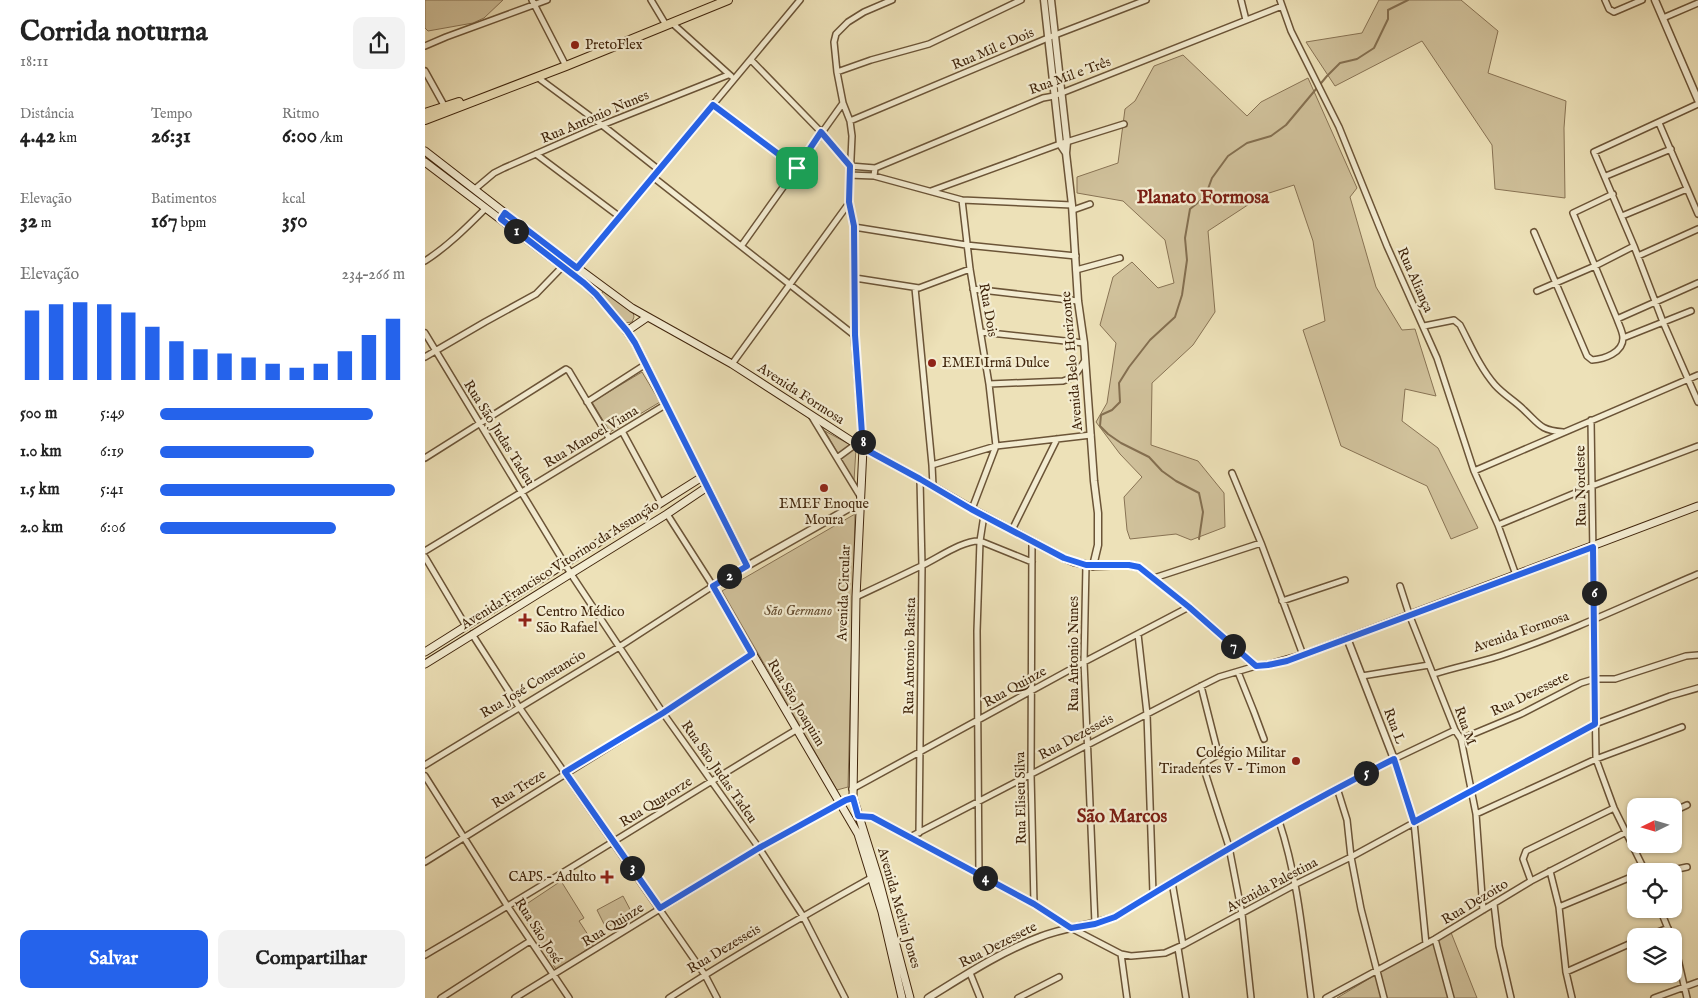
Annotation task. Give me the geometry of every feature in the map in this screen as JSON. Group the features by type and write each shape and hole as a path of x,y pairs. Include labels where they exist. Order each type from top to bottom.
{"main road":[{"path":"425,120 566,66 728,0"},
{"path":"425,113 504,90"},
{"name":"Avenida Formosa","path":"425,151 475,189 503,216 596,294 627,331 646,364 747,566"},
{"name":"Avenida Formosa","path":"425,162 486,208 503,216"},
{"name":"Avenida Formosa","path":"535,241 577,268 646,318 732,364 856,444 1032,542 1064,558 1089,565 1139,567 1189,607 1256,666"},
{"path":"596,294 601,287"},
{"path":"627,331 646,318"},
{"name":"Avenida Circular","path":"853,798 856,596 863,448"},
{"name":"Avenida Francisco Vitorino da Assunção","path":"425,652 702,477"},
{"name":"Avenida Francisco Vitorino da Assunção","path":"425,664 667,514 707,486"},
{"path":"1256,666 1268,665 1303,655 1698,506"},
{"name":"Rua José Constancio","path":"713,586 747,566"},
{"name":"Rua São Joaquim","path":"713,586 841,804"},
{"name":"Avenida Melvin Jones","path":"853,798 878,877 910,998"},
{"name":"Avenida Melvin Jones","path":"841,804 858,834 882,912 902,998"}],"street":[{"path":"425,46 533,3 547,0"},
{"path":"651,0 669,24 734,80"},
{"path":"577,268 800,0"},
{"name":"Avenida Circular","path":"863,448 855,335 854,226 849,202 849,175 852,149 850,121 843,103 834,42 841,27 855,17 892,0"},
{"path":"837,72 871,60 929,44 1021,0"},
{"name":"Avenida Belo Horizonte","path":"1043,0 1054,96 1066,153 1073,208 1078,301 1084,343 1084,362 1099,531 1089,565"},
{"name":"Avenida Belo Horizonte","path":"1051,0 1061,93 1063,143"},
{"name":"Rua Mil e Dois","path":"850,121 1055,34 1146,0"},
{"path":"1241,0 1246,20"},
{"name":"Rua Aliança","path":"1281,0 1291,31 1339,127 1387,246 1437,358 1473,471 1498,525 1516,575"},
{"path":"1605,0 1609,9 1614,12 1642,0"},
{"path":"1655,0 1698,100"},
{"path":"533,3 566,66"},
{"path":"1663,18 1698,3"},
{"name":"Rua Mil e Três","path":"875,168 989,119 1043,98 1054,96 1282,6"},
{"path":"751,60 821,132 850,166 875,168 874,176"},
{"path":"425,72 445,107"},
{"name":"Rua Antonio Nunes","path":"475,189 494,173 536,154 602,125 728,75"},
{"path":"537,77 659,170"},
{"path":"741,245 843,103"},
{"path":"1698,104 1594,152 1606,176 1635,246 1663,322 1698,402"},
{"path":"713,105 797,168"},
{"path":"1659,123 1698,214"},
{"path":"930,192 1063,143 1123,124"},
{"path":"1606,176 1671,149"},
{"path":"536,154 620,217"},
{"path":"849,175 874,176 962,200 1073,208 1090,204"},
{"path":"653,177 855,335"},
{"path":"1622,216 1687,189"},
{"path":"1534,232 1587,356 1593,360 1609,356 1621,347 1623,338 1573,213 1613,194"},
{"name":"Rua Dois","path":"962,200 966,246 989,384 996,446 971,509"},
{"path":"732,364 849,202"},
{"path":"425,262 457,238 486,208"},
{"path":"854,226 966,246 1076,256"},
{"path":"1638,256 1698,229"},
{"path":"1537,291 1635,246"},
{"path":"1076,270 1120,258"},
{"path":"425,357 536,294 563,266"},
{"path":"855,278 915,288 970,269"},
{"path":"1617,319 1698,283"},
{"path":"915,288 933,486"},
{"path":"973,289 1078,301"},
{"path":"1623,338 1691,311"},
{"path":"1423,326 1454,320 1459,324 1494,385 1524,410 1536,424 1543,428 1564,432"},
{"path":"981,332 1084,343"},
{"name":"Rua São Judas Tadeu","path":"425,333 571,574 663,713 759,848 803,916 845,998"},
{"path":"989,384 1063,381 1074,377 1084,362"},
{"path":"587,402 646,364"},
{"path":"425,458 567,369 609,438"},
{"path":"1473,471 1698,375"},
{"name":"Rua Manoel Viana","path":"425,551 665,405"},
{"path":"812,416 860,499"},
{"name":"Rua Nordeste","path":"1591,420 1596,759 1614,808 1641,863"},
{"path":"622,431 661,503"},
{"path":"932,465 996,446 1091,435"},
{"path":"1012,530 1057,440"},
{"path":"837,458 856,444"},
{"path":"1498,525 1592,486 1698,446"},
{"path":"1232,473 1261,543 1303,655"},
{"name":"Rua Antonio Batista","path":"919,833 922,566 920,479"},
{"name":"Rua José Constancio","path":"747,566 860,499"},
{"name":"Rua São Joaquim","path":"667,514 713,586"},
{"path":"979,874 977,721 979,541 984,515"},
{"path":"856,596 922,566 964,544 979,541 1032,562"},
{"name":"Rua Eliseu Silva","path":"1032,542 1031,774 1034,904"},
{"path":"1154,578 1261,543"},
{"path":"425,557 466,626"},
{"name":"Rua Antonio Nunes","path":"1089,565 1083,662 1095,924"},
{"name":"Avenida Formosa","path":"1434,674 1505,654 1594,619 1698,574"},
{"path":"1282,601 1345,580"},
{"name":"Rua José Constancio","path":"425,764 619,647 713,586"},
{"name":"Rua M","path":"1400,586 1429,665 1455,730 1461,739 1470,793 1476,814 1483,910"},
{"name":"Rua Quinze","path":"852,789 1083,662 1189,607"},
{"path":"472,634 519,707 660,908 705,975 717,998"},
{"path":"1138,634 1147,714 1153,893"},
{"name":"Rua L","path":"1347,638 1394,759 1414,822 1426,944"},
{"name":"Rua Treze","path":"425,862 565,772 663,713 752,654"},
{"name":"Rua Dezessete","path":"1461,739 1521,714 1569,688 1594,679 1615,679 1686,656 1698,655"},
{"path":"1362,676 1429,665"},
{"name":"Rua Dezesseis","path":"910,837 1219,677 1256,666"},
{"path":"1238,672 1264,739"},
{"path":"1201,686 1218,753 1204,763 1203,766 1229,847 1242,914 1251,998"},
{"name":"Avenida Palestina","path":"858,816 872,817 1034,904 1071,928 1121,954 1131,956 1154,954 1181,946 1296,884 1351,857 1595,724 1670,696 1698,688"},
{"path":"1476,814 1596,759 1682,727"},
{"name":"Rua Quatorze","path":"425,955 509,907 613,841 796,730"},
{"name":"Rua Dezessete","path":"928,998 970,972 1022,944 1045,935 1095,924 1115,917 1229,847 1337,788 1455,730"},
{"name":"Rua São José","path":"425,776 530,941 569,998"},
{"path":"1337,788 1347,820 1351,857 1363,916 1384,998"},
{"path":"841,804 853,798"},
{"name":"Rua Quinze","path":"515,998 759,848 841,804"},
{"path":"1683,808 1687,806"},
{"path":"1531,882 1523,859 1526,851 1614,808"},
{"path":"1279,821 1296,884 1311,998"},
{"name":"Rua Dezoito","path":"1328,998 1435,939 1550,871 1626,831"},
{"path":"1682,868 1687,867"},
{"path":"1550,871 1559,907 1566,972 1572,998"},
{"name":"Rua Dezesseis","path":"669,998 803,916 871,878"},
{"path":"1559,907 1627,879"},
{"path":"1172,882 1181,946 1185,998"},
{"path":"1494,904 1499,946 1511,998"},
{"path":"1664,918 1668,928"},
{"path":"1435,939 1451,998"},
{"path":"441,998 530,941"},
{"path":"1566,972 1627,946"},
{"path":"1121,954 1127,998"},
{"path":"970,972 980,998"},
{"path":"1682,974 1687,998"},
{"path":"1019,998 1059,977"},
{"path":"1654,998 1698,982"},
{"path":"897,998 900,990"}],"green space":[{"path":"425,0 503,0 484,18 473,23 428,31 425,28"},
{"path":"1379,0 1461,0 1498,31 1488,73 1566,101 1564,128 1565,198 1495,189 1492,145 1422,41 1335,86 1306,42 1362,33"},
{"path":"1183,55 1247,116 1261,102 1308,78 1357,188 1350,197 1376,287 1402,330 1415,329 1436,396 1405,389 1402,421 1438,448 1478,528 1451,539 1427,486 1341,446 1303,330 1325,321 1313,241 1294,185 1263,195 1208,231 1215,312 1193,345 1152,383 1151,445 1198,461 1224,493 1225,527 1191,540 1176,534 1130,539 1127,530 1124,497 1142,477 1120,454 1096,422 1107,403 1116,343 1100,325 1113,277 1132,262 1158,288 1174,283 1165,240 1123,201 1077,193 1077,177 1118,163 1125,109 1135,101 1154,66"},
{"path":"603,291 633,312 632,322 624,323 601,295"},
{"path":"642,372 660,402 610,432 592,402"},
{"path":"825,431 856,448 854,481"},
{"name":"São Germano","path":"855,514 848,787 837,790 722,591"},
{"path":"561,881 584,918 579,921 594,944 557,971 519,909"},
{"path":"623,896 632,913 606,928 597,910"},
{"path":"1450,930 1477,998 1337,998"}],"waterway":[{"path":"1199,539 1203,512 1199,493 1162,471 1149,457 1108,434 1100,426 1101,415 1112,410 1120,402 1119,383 1129,367 1150,340 1175,317 1182,295 1187,260 1185,238 1190,209 1205,197 1212,178 1228,156 1247,143 1271,136 1286,125 1340,63 1357,59 1374,48 1388,19 1388,10 1408,0"}],"place":[{"name":"PretoFlex","path":"575,45"},
{"name":"EMEI Irmã Dulce","path":"932,363"},
{"name":"EMEF Enoque Moura","path":"824,488"},
{"name":"Centro Médico São Rafael","path":"525,620"},
{"name":"Colégio Militar Tiradentes V - Timon","path":"1296,761"},
{"name":"CAPS - Adulto","path":"607,877"}],"district":[{"name":"Planato Formosa","path":"1203,198"},
{"name":"São Marcos","path":"1122,817"}],"route":[{"path":"713,105 797,168 821,132 850,166 849,202 854,226 855,335 863,448 971,509 1064,558 1093,566 1129,565 1139,567 1189,607 1256,666 1287,661 1593,547 1595,724 1414,822 1394,759 1229,847 1115,917 1095,924 1071,928 1034,904 872,817 867,815 858,816 853,798 846,800 759,848 660,908 565,772 663,713 752,654 713,586 747,566 646,364 627,331 596,294 584,283 501,219 505,213 577,268 713,105"}]}
